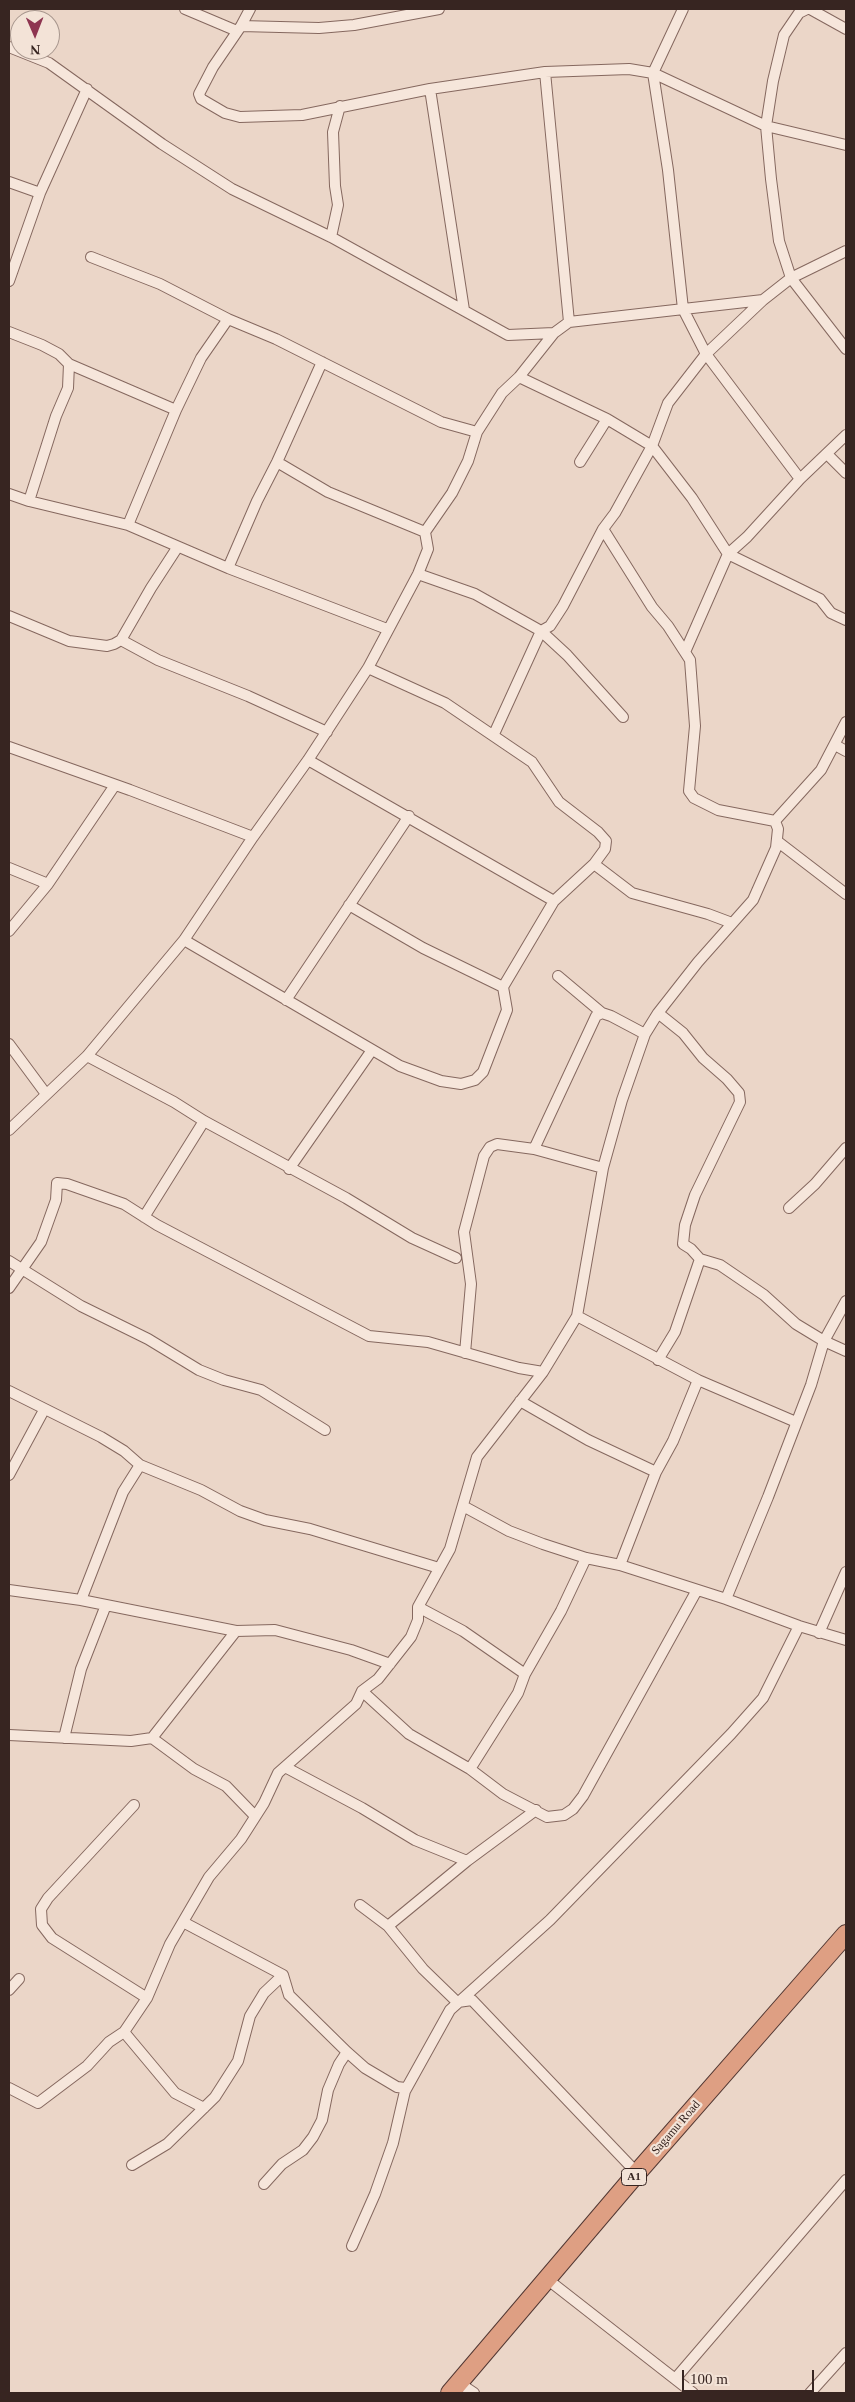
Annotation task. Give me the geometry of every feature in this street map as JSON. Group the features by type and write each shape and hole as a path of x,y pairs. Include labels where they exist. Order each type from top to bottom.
{"highway":[{"name":"Sagamu Road","path":"455,2388 637,2173 846,1934"}],"street":[{"path":"185,9 239,29 320,28 354,25 439,9"},
{"path":"250,9 213,67 199,94 201,99 225,113 240,117 302,114 430,89 544,72 629,69 653,73 766,126 846,146"},
{"path":"683,9 653,73 668,170 683,309 706,354 800,479"},
{"path":"846,29 808,9 799,13 784,35 773,81 766,126 779,240 790,278 846,349"},
{"path":"9,47 49,63 162,144 232,188 331,237 508,335 554,333"},
{"path":"544,72 570,322"},
{"path":"9,282 40,193 87,89"},
{"path":"430,89 464,310"},
{"path":"331,237 338,205 335,186 333,132 340,106"},
{"path":"9,182 40,193"},
{"path":"494,734 541,631 550,626 564,606 602,529 615,513 652,446 668,403 706,354 763,300 790,278 846,250"},
{"path":"91,257 160,284 228,320 276,339 440,422 477,432"},
{"path":"9,1130 87,1056 184,940 253,837 308,760 368,668 387,629 418,574 428,549 425,532 452,493 468,461 477,432 502,394 519,377 554,333 570,322 763,300"},
{"path":"128,526 176,410 201,358 228,320"},
{"path":"9,332 42,345 59,354 70,364 176,410"},
{"path":"228,568 322,362"},
{"path":"29,501 56,416 68,388 70,364"},
{"path":"519,377 607,419 652,446 692,498 728,554 820,599 831,612 846,620"},
{"path":"580,462 607,419"},
{"path":"685,652 728,554 747,537 800,479 828,455 846,435"},
{"path":"828,455 846,473"},
{"path":"277,462 328,492 425,532"},
{"path":"9,494 29,501 128,526 177,548 387,629"},
{"path":"602,529 652,607 690,660 695,726 689,791 694,798 718,810 775,821"},
{"path":"9,616 70,641 107,646 121,640 177,548"},
{"path":"418,574 475,594 541,631 567,654 623,716"},
{"path":"121,640 158,660 248,696 327,732"},
{"path":"184,940 400,1066 441,1081 461,1084 475,1080 483,1072 507,1010 503,987 554,901 594,864 605,849 606,841 598,832 559,802 532,762 494,734 445,703 368,668"},
{"path":"9,2088 38,2103 87,2066 109,2042 124,2032 147,1998 170,1944 209,1877 241,1840 264,1803 278,1773 356,1704 362,1691 378,1679 415,1629 418,1620 418,1607 450,1549 477,1457 543,1372 577,1316 603,1168 622,1100 645,1034 658,1013 753,900 776,848 775,821 821,770 846,722"},
{"path":"835,745 846,751"},
{"path":"9,747 253,837"},
{"path":"308,760 409,816 554,901"},
{"path":"9,931 48,884 115,785"},
{"path":"286,1000 409,816"},
{"path":"777,841 846,894"},
{"path":"594,864 632,893 708,914 732,923"},
{"path":"9,868 48,884"},
{"path":"350,905 424,948 503,987"},
{"path":"558,976 602,1013 645,1034"},
{"path":"534,1149 596,1016 602,1013"},
{"path":"658,1013 682,1033 703,1058 727,1079 739,1093 740,1102 695,1195 685,1225 683,1244 691,1249 700,1259 720,1266 764,1295 796,1324 824,1341 846,1351"},
{"path":"9,1044 46,1094"},
{"path":"289,1168 372,1050"},
{"path":"87,1056 346,1198 412,1238 456,1258"},
{"path":"144,1217 204,1120"},
{"path":"465,1353 471,1284 464,1232 484,1156 490,1147 497,1144 534,1149 603,1168"},
{"path":"789,1208 815,1184 846,1148"},
{"path":"9,1288 42,1242 56,1200 57,1183 67,1184 124,1204 144,1217 369,1336 428,1342 519,1368 543,1372"},
{"path":"658,1360 675,1332 700,1259"},
{"path":"9,1261 80,1306 148,1339 199,1370 224,1380 261,1390 325,1430"},
{"path":"726,1599 796,1422 824,1341 846,1301"},
{"path":"577,1316 698,1380 796,1422"},
{"path":"620,1565 656,1472 673,1441 698,1380"},
{"path":"9,1391 101,1437 124,1451 140,1465 201,1490 216,1500 265,1520 310,1529 439,1568"},
{"path":"520,1401 588,1440 656,1472"},
{"path":"9,1475 44,1410"},
{"path":"80,1600 123,1492 140,1465"},
{"path":"463,1506 509,1531 586,1558 620,1565 726,1599 819,1633 846,1640"},
{"path":"470,1769 518,1692 525,1674 562,1611 586,1558"},
{"path":"819,1633 846,1572"},
{"path":"9,1590 80,1600 236,1631 276,1630 351,1650 390,1664"},
{"path":"362,1691 409,1734 470,1769 503,1794 547,1817 564,1815 573,1809 635,1704 671,1634 697,1590"},
{"path":"64,1738 82,1669 106,1605"},
{"path":"418,1607 463,1631 525,1674"},
{"path":"352,2246 375,2194 393,2143 405,2091 450,2010 550,1920 731,1734 763,1698 799,1626"},
{"path":"9,1735 131,1742 152,1738 236,1631"},
{"path":"152,1738 194,1769 226,1786 255,1816"},
{"path":"285,1768 362,1808 415,1840 466,1861"},
{"path":"134,1805 48,1898 42,1909 42,1924 52,1938 147,1998"},
{"path":"388,1926 466,1861 536,1810"},
{"path":"360,1905 388,1926 423,1969 458,2002"},
{"path":"183,1922 283,1975 289,1995 347,2052 365,2068 397,2087 405,2088 405,2091"},
{"path":"132,2165 167,2144 204,2108 228,2079 238,2061 250,2016 264,1993 283,1975"},
{"path":"9,1990 19,1980"},
{"path":"458,2002 472,2000 637,2173"},
{"path":"124,2032 176,2093 204,2108"},
{"path":"264,2184 282,2164 303,2150 313,2137 322,2120 328,2090 339,2064 347,2052"},
{"path":"675,2379 846,2180"},
{"path":"547,2279 693,2393"},
{"path":"810,2393 846,2353"},
{"path":"455,2388 474,2393"}]}
